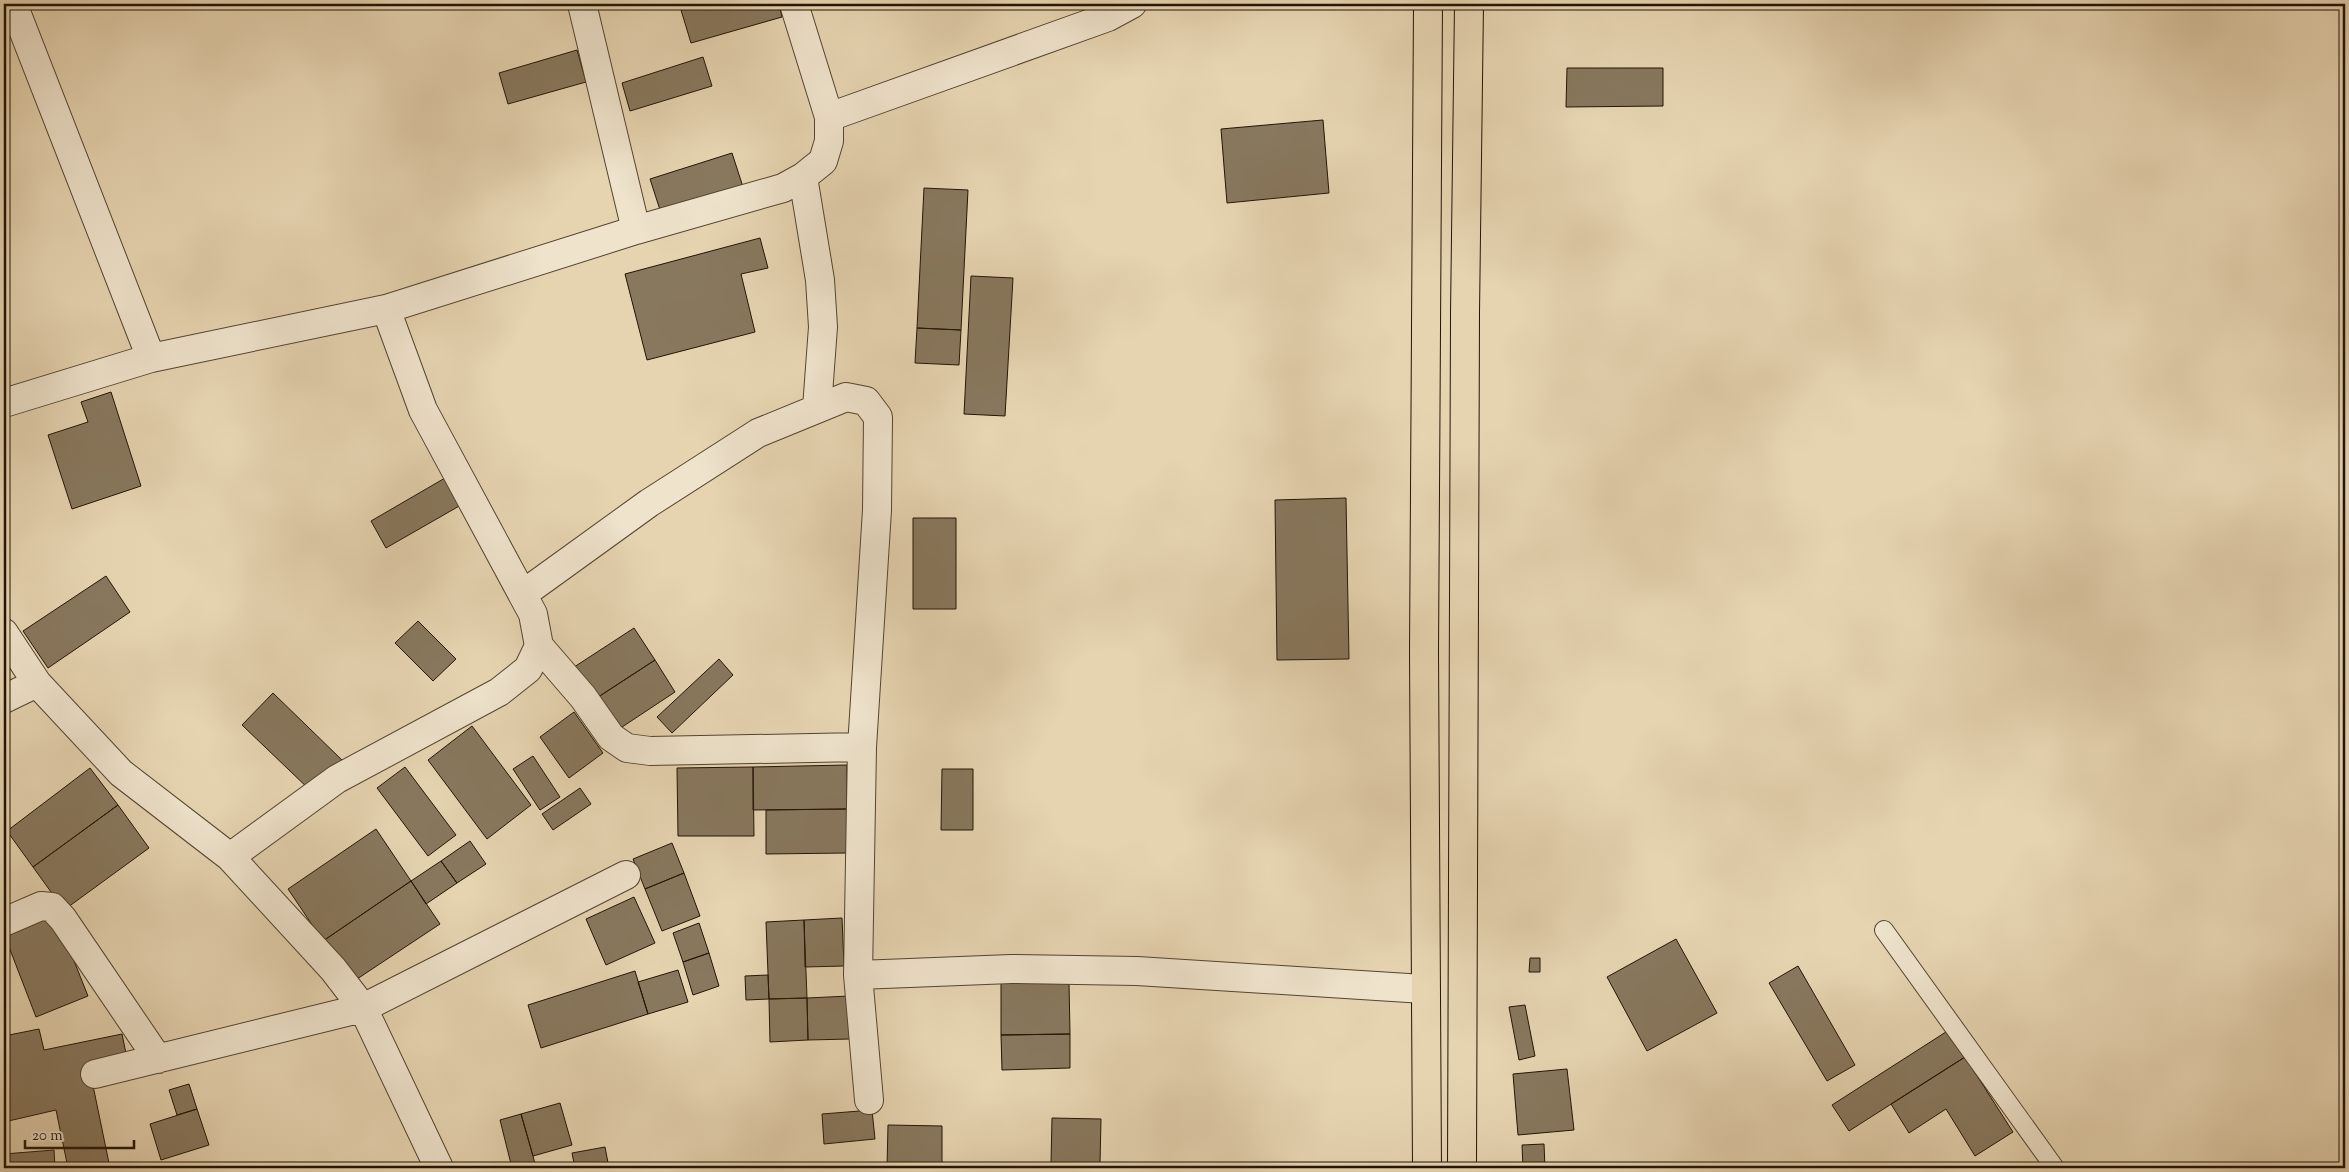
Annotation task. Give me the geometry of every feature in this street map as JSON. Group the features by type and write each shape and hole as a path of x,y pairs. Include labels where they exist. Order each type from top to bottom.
{"highway":[{"path":"1427,1168 1424,989 1424,653 1428,4"},
{"path":"1462,1168 1465,312 1469,4"}],"street":[{"path":"13,4 151,358"},
{"path":"582,4 636,230"},
{"path":"4,402 151,358 386,309 636,230 783,188 803,177 822,161 829,141 829,116 794,4"},
{"path":"829,116 1108,17 1132,4"},
{"path":"803,177 820,280 823,327 817,408"},
{"path":"386,309 423,410 533,614 539,646 583,697 611,736 627,748 650,751 862,747"},
{"path":"523,594 649,503 758,433 846,397 866,401 878,417 876,510 862,747 858,975 869,1100"},
{"path":"4,633 37,683 121,773 230,857 333,968 363,1008 439,1168"},
{"path":"230,857 338,779 499,692 528,669 539,646"},
{"path":"4,699 37,683"},
{"path":"95,1074 363,1008 626,875"},
{"path":"4,922 41,906 52,906 63,919 158,1059"},
{"path":"858,975 1012,969 1137,971 1424,989"}],"lane":[{"path":"1884,930 2055,1168"}],"building":[{"path":"701,4 779,4 782,17 691,43 681,10"},
{"path":"577,50 586,82 508,104 499,73"},
{"path":"703,57 712,86 630,111 622,83"},
{"path":"1567,68 1663,68 1663,106 1566,107"},
{"path":"1323,120 1329,193 1227,203 1221,129"},
{"path":"732,153 744,190 662,216 650,179"},
{"path":"924,188 968,190 961,330 917,328"},
{"path":"760,238 768,268 741,274 755,332 647,360 625,274"},
{"path":"971,276 1013,278 1005,416 964,414"},
{"path":"917,328 961,330 959,365 915,363"},
{"path":"111,392 141,486 72,509 48,435 88,422 81,402"},
{"path":"445,478 461,505 386,548 371,521"},
{"path":"1346,498 1349,659 1277,660 1275,500"},
{"path":"913,518 956,518 956,609 913,609"},
{"path":"106,576 130,612 48,668 23,631"},
{"path":"418,621 456,659 433,681 395,643"},
{"path":"634,628 655,660 589,703 568,671"},
{"path":"719,659 733,675 672,733 657,717"},
{"path":"655,660 675,692 610,735 589,703"},
{"path":"273,693 343,761 312,792 242,725"},
{"path":"574,712 603,753 569,778 540,737"},
{"path":"472,726 531,805 487,839 428,760"},
{"path":"533,756 560,797 540,810 513,769"},
{"path":"847,765 847,809 753,810 753,767"},
{"path":"405,767 456,835 428,856 377,788"},
{"path":"753,767 754,836 678,836 677,768"},
{"path":"90,768 118,805 33,867 7,831"},
{"path":"942,769 973,769 973,830 941,830"},
{"path":"580,788 591,804 553,830 542,814"},
{"path":"118,805 149,848 64,910 33,867"},
{"path":"847,809 847,853 766,854 766,810"},
{"path":"376,829 411,881 323,941 288,889"},
{"path":"470,841 486,864 457,883 441,861"},
{"path":"672,843 684,873 645,889 633,859"},
{"path":"441,861 457,883 426,904 411,881"},
{"path":"684,873 700,916 662,931 645,889"},
{"path":"411,881 440,924 351,983 323,941"},
{"path":"634,897 655,943 606,965 586,919"},
{"path":"55,913 88,996 36,1017 4,934"},
{"path":"842,918 844,966 805,967 804,920"},
{"path":"804,920 807,998 769,999 766,922"},
{"path":"699,923 709,953 683,962 673,933"},
{"path":"1676,939 1717,1013 1647,1051 1607,977"},
{"path":"709,953 719,986 693,995 683,962"},
{"path":"1530,958 1540,958 1540,972 1529,972"},
{"path":"1798,966 1855,1065 1827,1081 1769,983"},
{"path":"678,970 688,1002 648,1014 638,982"},
{"path":"635,971 648,1014 541,1048 528,1005"},
{"path":"768,975 769,999 746,1000 745,976"},
{"path":"1069,982 1070,1034 1001,1035 1001,983"},
{"path":"849,996 850,1039 808,1040 807,998"},
{"path":"807,998 808,1040 770,1042 769,999"},
{"path":"1525,1005 1535,1056 1519,1060 1509,1007"},
{"path":"39,1029 44,1050 122,1034 128,1063 90,1071 110,1168 68,1168 56,1110 4,1122 4,1036"},
{"path":"1949,1030 1965,1057 1849,1131 1832,1105"},
{"path":"1070,1034 1070,1068 1002,1070 1001,1035"},
{"path":"1965,1057 2013,1132 1975,1156 1946,1109 1909,1133 1891,1104"},
{"path":"1567,1069 1574,1130 1518,1135 1513,1074"},
{"path":"189,1084 197,1109 177,1115 169,1090"},
{"path":"560,1103 572,1145 533,1156 521,1114"},
{"path":"197,1109 209,1145 161,1160 150,1124"},
{"path":"872,1110 875,1139 824,1144 822,1114"},
{"path":"521,1114 536,1168 512,1168 500,1120"},
{"path":"1052,1118 1101,1119 1100,1163 1051,1163"},
{"path":"888,1125 942,1126 942,1168 887,1168"},
{"path":"1544,1144 1545,1168 1523,1168 1522,1145"},
{"path":"605,1147 609,1168 575,1168 572,1153"},
{"path":"54,1150 55,1168 4,1168 4,1154"}]}
